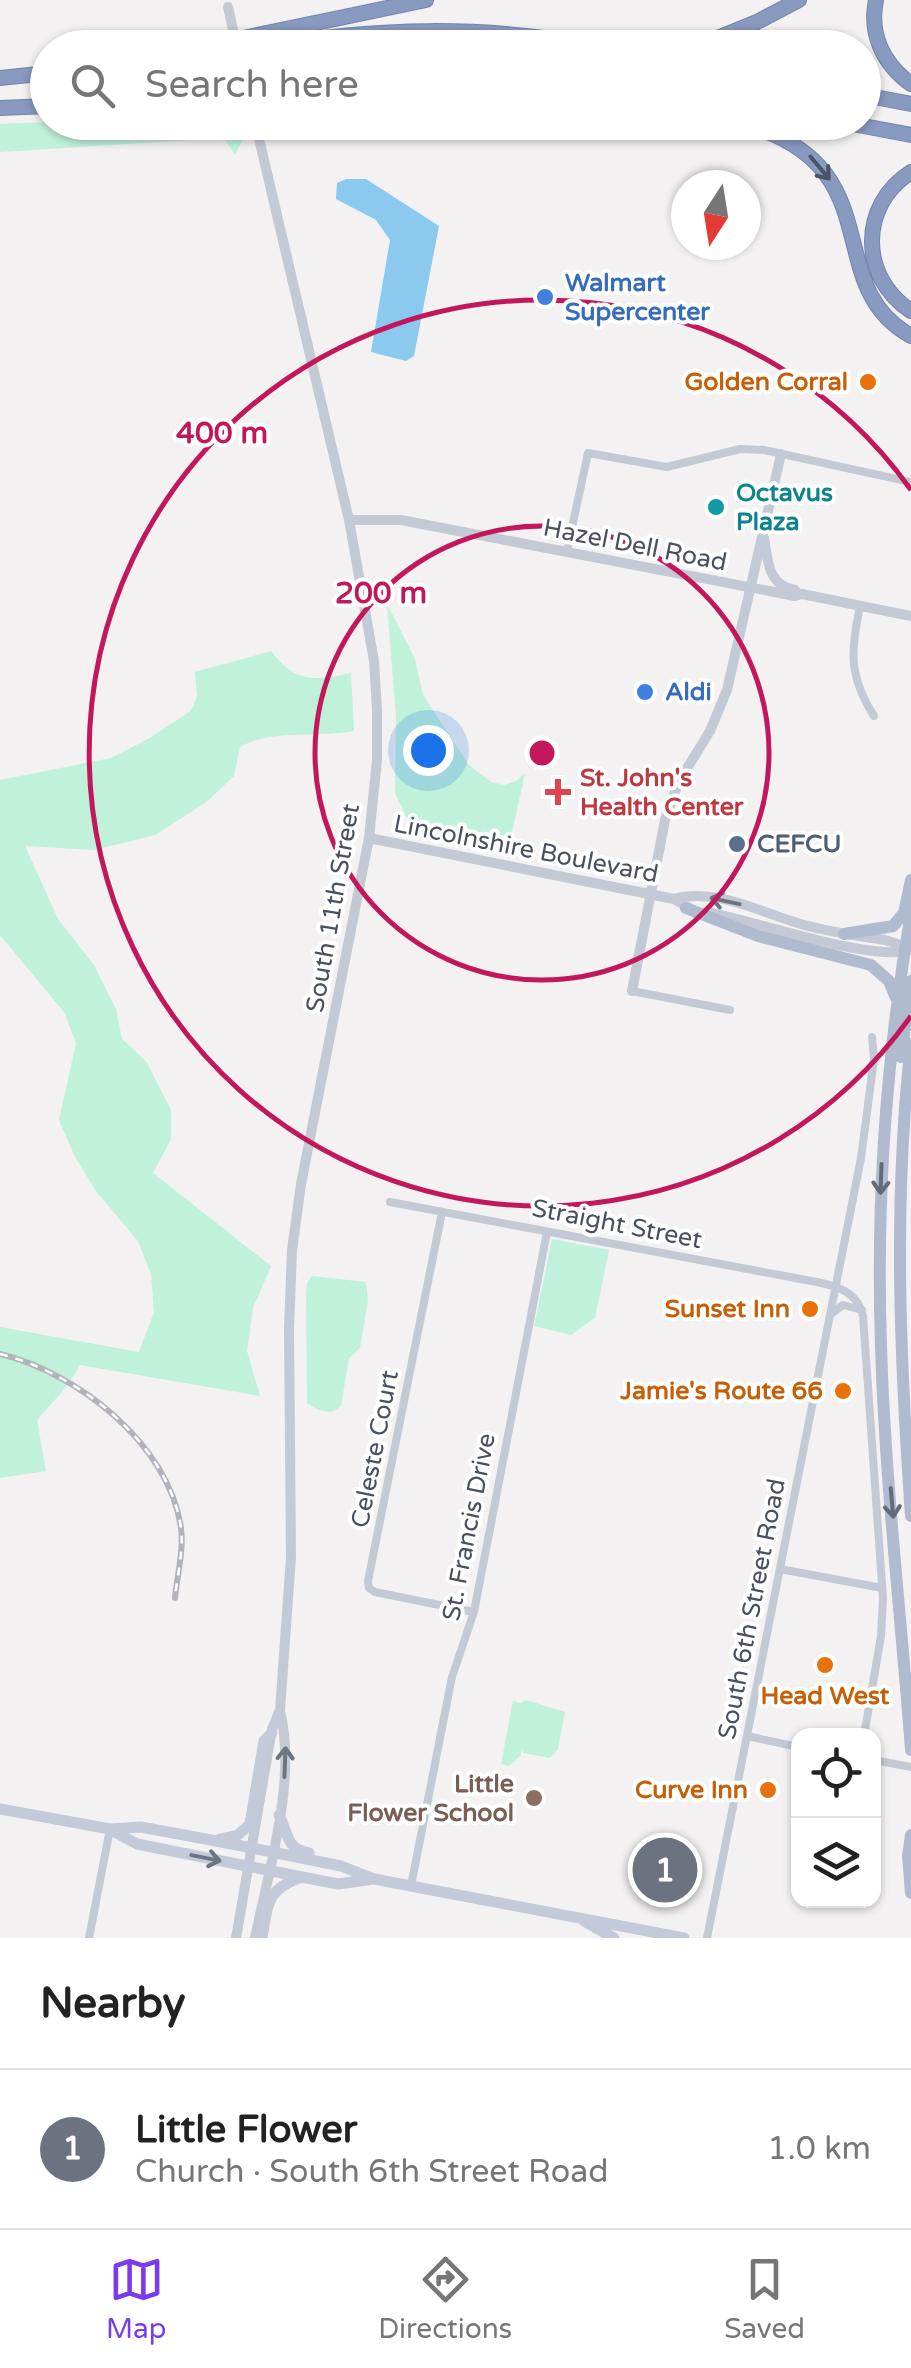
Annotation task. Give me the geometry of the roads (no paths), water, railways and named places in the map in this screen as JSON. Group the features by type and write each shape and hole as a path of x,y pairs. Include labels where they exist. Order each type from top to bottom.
{"highway":[{"path":"282,30 426,0"},
{"path":"737,30 799,0"},
{"path":"875,30 876,0"},
{"path":"396,30 472,30"},
{"path":"881,49 892,68 911,84"},
{"path":"0,78 30,75"},
{"path":"881,98 911,104"},
{"path":"0,108 30,107"},
{"path":"881,129 911,135"},
{"path":"787,140 822,168 842,200 872,296 884,316 911,336"},
{"path":"911,172 896,182 884,198 874,220 871,242 884,285 911,311"}],"main road":[{"path":"844,934 892,926 904,912 911,880"},
{"path":"680,904 713,921 872,965 893,988 896,1012"},
{"path":"911,913 883,1131 880,1321 911,1750"},
{"path":"908,950 911,973"},
{"path":"900,1184 894,1133 911,980"},
{"path":"911,1044 900,1184 900,1339 911,1516"},
{"path":"214,1840 238,1835 250,1824 264,1741 272,1732"},
{"path":"0,1808 110,1829 141,1827 214,1840 341,1866 368,1877 411,1886 684,1938"},
{"path":"279,1815 286,1837 295,1848 350,1861 368,1877"},
{"path":"110,1829 137,1844 302,1878 338,1884 368,1877"},
{"path":"911,1836 911,1892"},
{"path":"258,1938 270,1897 278,1888 302,1878"},
{"path":"580,1918 614,1938"}],"street":[{"path":"227,3 234,30"},
{"name":"South 11th Street","path":"258,1938 286,1752 280,1710 291,1558 288,1329 292,1250 369,838 377,760 376,695 367,613 349,520 259,140"},
{"path":"567,551 588,454 678,467 740,449 911,482"},
{"path":"730,1010 632,990 648,894 672,797 710,731 727,690 781,454"},
{"name":"Hazel Dell Road","path":"349,520 401,520 911,616"},
{"path":"763,532 772,577 780,586 802,594"},
{"path":"860,606 853,666 862,696 874,716"},
{"name":"Lincolnshire Boulevard","path":"369,838 648,894 838,944 883,952 908,950"},
{"name":"Lincolnshire Boulevard","path":"680,904 691,894 716,899 844,934 885,940 908,950"},
{"name":"South 6th Street Road","path":"707,1938 864,1142 874,1059 872,1037"},
{"name":"Straight Street","path":"390,1202 836,1287"},
{"name":"Celeste Court","path":"442,1212 368,1581 375,1592 474,1612"},
{"name":"St. Francis Drive","path":"411,1886 452,1677 474,1612 547,1232"},
{"path":"836,1287 851,1294 862,1310 882,1588 882,1636 865,1728"},
{"path":"831,1314 842,1305 862,1310"},
{"path":"780,1568 882,1588"},
{"name":"South 11th Street","path":"236,1938 272,1732 280,1710"},
{"path":"747,1736 791,1745"},
{"path":"881,1761 911,1767"},
{"path":"89,1938 110,1829"}],"water":[{"path":"366,179 439,226 414,356 406,361 371,352 390,240 376,220 336,199 337,183"}],"railway":[{"path":"0,1354 30,1363 88,1395 139,1441 159,1468 173,1497 181,1528 175,1598"}],"place":[{"name":"Walmart Supercenter","path":"545,297"},
{"name":"Golden Corral","path":"868,382"},
{"name":"Octavus Plaza","path":"716,507"},
{"name":"Aldi","path":"645,692"},
{"name":"St. John's Health Center","path":"558,792"},
{"name":"CEFCU","path":"737,844"},
{"name":"Sunset Inn","path":"810,1309"},
{"name":"Jamie's Route 66","path":"843,1391"},
{"name":"Head West","path":"825,1665"},
{"name":"Curve Inn","path":"768,1790"},
{"name":"Little Flower School","path":"534,1798"},
{"name":"Little Flower","path":"665,1870"}]}
